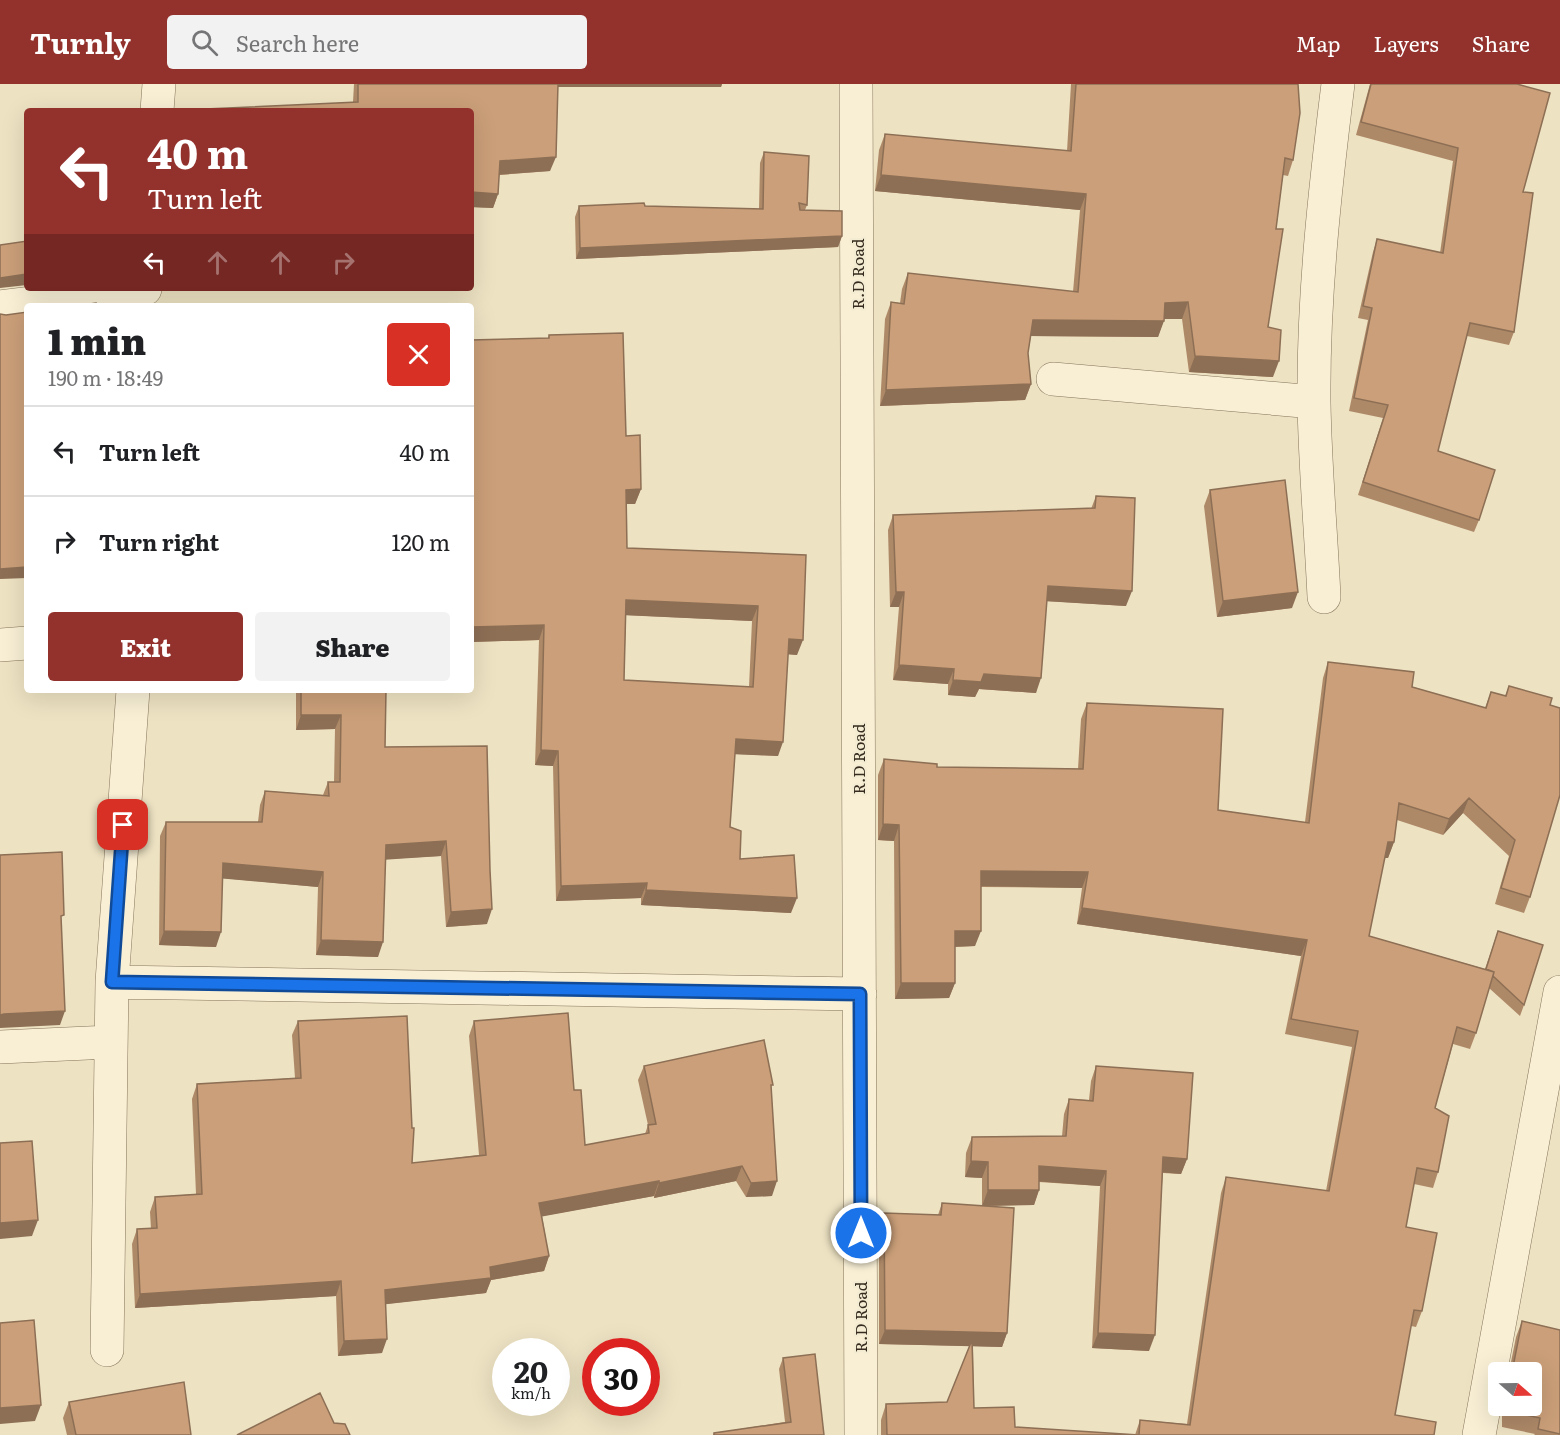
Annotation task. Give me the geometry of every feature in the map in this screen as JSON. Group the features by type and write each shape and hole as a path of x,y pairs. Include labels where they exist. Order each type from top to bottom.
{"street":[{"path":"157,108 159,84"},
{"name":"R.D Road","path":"856,84 861,1435"},
{"path":"1324,597 1314,402 1317,288 1327,173 1338,84"},
{"path":"45,303 145,294"},
{"path":"0,307 24,305"},
{"path":"1053,379 1314,402"},
{"path":"0,645 24,643"},
{"path":"107,1350 112,982 133,693"},
{"path":"112,982 860,994"},
{"path":"1479,1435 1560,992"},
{"path":"0,1047 110,1042"}],"building":[{"path":"358,84 558,84 556,157 500,161 498,194 474,192 474,108 227,108 358,102"},
{"path":"1076,84 1298,84 1300,113 1293,160 1285,158 1276,229 1283,229 1268,327 1281,330 1279,361 1195,356 1188,302 1165,303 1164,321 1033,320 1028,353 1031,384 886,390 891,302 904,304 908,273 1078,292 1086,194 881,175 885,134 1071,151"},
{"path":"1371,84 1517,84 1550,93 1523,192 1533,193 1514,332 1470,323 1438,451 1495,470 1479,520 1363,482 1388,405 1354,398 1372,308 1363,306 1377,239 1443,253 1458,148 1361,122"},
{"path":"764,152 809,156 807,205 799,203 800,210 842,211 842,236 580,248 579,206 644,203 645,206 763,209"},
{"path":"24,241 24,274 0,278 0,245"},
{"path":"24,312 24,567 0,569 0,314"},
{"path":"623,333 626,436 640,435 641,489 626,490 627,548 806,555 803,640 789,639 783,742 736,739 730,827 741,831 740,859 794,855 797,898 646,890 647,883 561,886 558,751 541,750 544,625 474,627 474,340 549,338 549,335","holes":["626,600 758,606 753,687 624,680"]},
{"path":"1285,480 1298,592 1223,601 1210,490"},
{"path":"1096,496 1135,498 1132,591 1048,586 1041,678 984,674 981,682 953,680 954,669 899,665 904,592 896,592 893,515 1095,508"},
{"path":"1328,662 1414,672 1412,687 1486,708 1491,692 1506,696 1509,686 1552,698 1550,705 1560,708 1560,795 1530,897 1501,888 1515,840 1469,798 1449,819 1399,803 1394,842 1388,842 1369,936 1494,972 1476,1033 1457,1027 1435,1108 1449,1116 1438,1172 1417,1168 1406,1227 1437,1233 1422,1311 1414,1310 1395,1415 1436,1422 1434,1435 1139,1435 1140,1420 1190,1425 1226,1177 1329,1191 1358,1031 1291,1019 1307,940 1082,908 1088,872 981,871 981,931 955,931 955,983 901,983 899,825 883,824 884,759 937,764 937,767 1083,769 1087,703 1223,709 1218,810 1309,823"},
{"path":"301,693 386,693 385,747 487,746 492,909 451,912 446,841 386,845 383,942 321,940 323,872 223,863 221,932 164,931 166,822 262,822 265,791 329,796 328,782 340,782 341,715 301,715"},
{"path":"62,852 64,915 61,916 65,1011 0,1015 0,855"},
{"path":"1498,931 1543,945 1524,1005 1493,976 1494,972 1486,969"},
{"path":"568,1013 574,1090 581,1090 585,1145 649,1133 648,1125 656,1124 644,1066 764,1040 773,1085 771,1085 777,1181 751,1183 742,1166 659,1183 659,1181 539,1203 549,1256 490,1267 491,1278 385,1290 387,1339 344,1341 341,1281 140,1294 137,1229 157,1228 155,1197 202,1194 197,1084 301,1078 298,1021 407,1016 412,1128 414,1128 412,1163 486,1155 474,1021"},
{"path":"1096,1066 1193,1073 1187,1159 1163,1157 1155,1335 1098,1333 1106,1171 1039,1166 1039,1190 988,1190 988,1162 971,1161 972,1137 1066,1136 1069,1099 1093,1101"},
{"path":"32,1141 38,1220 0,1223 0,1143"},
{"path":"942,1203 1014,1208 1007,1333 885,1330 884,1213 941,1215"},
{"path":"34,1320 41,1405 0,1408 0,1323"},
{"path":"1522,1321 1560,1330 1560,1434 1538,1429 1540,1418 1531,1416 1542,1416 1542,1362 1514,1362"},
{"path":"972,1340 974,1408 1014,1407 1015,1427 1139,1435 887,1435 886,1404 947,1402"},
{"path":"815,1354 824,1435 714,1435 714,1433 791,1422 783,1358"},
{"path":"184,1382 191,1435 76,1435 69,1402"},
{"path":"320,1393 334,1423 345,1424 350,1435 237,1435"}],"route":[{"path":"123,825 112,982 860,994 861,1233"}]}
